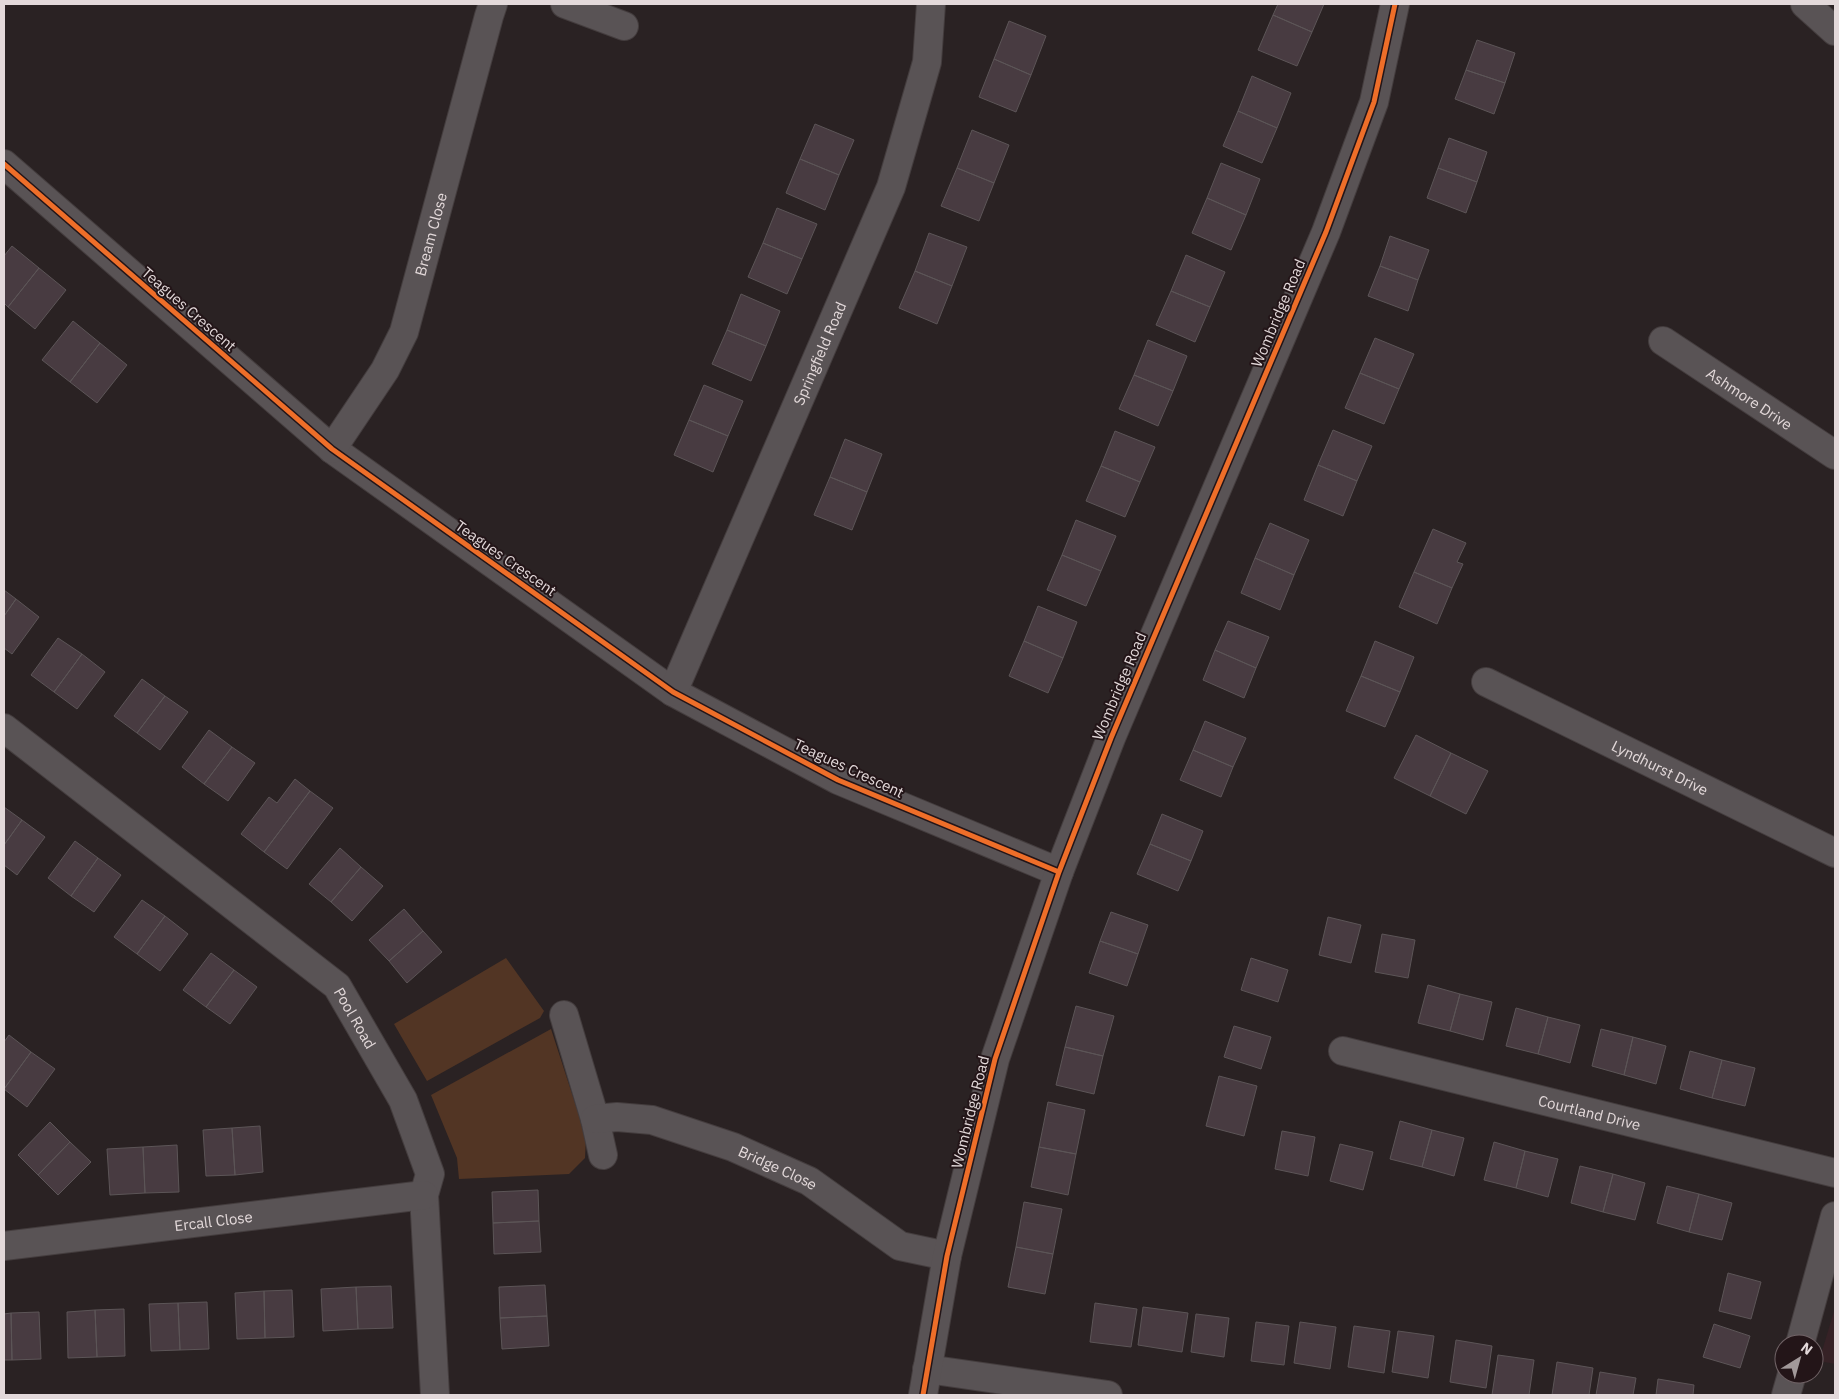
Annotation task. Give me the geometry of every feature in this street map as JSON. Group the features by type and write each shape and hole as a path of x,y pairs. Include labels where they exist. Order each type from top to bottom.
{"street":[{"name":"Bream Close","path":"332,449 386,370 404,332 493,4"},
{"path":"565,4 624,26"},
{"name":"Springfield Road","path":"673,692 891,187 927,62 930,4"},
{"name":"Wombridge Road","path":"923,1395 947,1256 995,1060 1059,872 1110,738 1326,232 1374,102 1394,4"},
{"path":"1805,4 1835,31"},
{"name":"Teagues Crescent","path":"4,164 332,449 673,692 838,780 1059,872"},
{"name":"Ashmore Drive","path":"1663,341 1835,455"},
{"name":"Lyndhurst Drive","path":"1486,682 1835,853"},
{"name":"Pool Road","path":"4,728 337,986 404,1100 430,1174 424,1195 436,1395"},
{"path":"564,1015 595,1119 603,1154"},
{"name":"Courtland Drive","path":"1343,1051 1835,1173"},
{"name":"Bridge Close","path":"595,1119 618,1117 652,1120 733,1147 809,1182 900,1246 947,1256"},
{"name":"Ercall Close","path":"4,1246 424,1195"},
{"path":"1803,1334 1835,1216"},
{"path":"927,1368 1108,1395"}],"shaded area":[{"path":"506,958 544,1011 540,1018 427,1081 394,1024"},
{"path":"551,1029 586,1137 585,1158 569,1174 459,1179 457,1158 431,1095"},
{"path":"1835,1308 1835,1364 1824,1362 1824,1344"}],"building":[{"path":"1278,4 1324,4 1312,32 1273,15"},
{"path":"1273,15 1312,32 1297,66 1258,50"},
{"path":"1009,21 1046,36 1031,75 994,59"},
{"path":"1477,40 1515,53 1505,83 1466,70"},
{"path":"994,59 1031,75 1016,112 979,97"},
{"path":"1466,70 1505,83 1494,114 1455,99"},
{"path":"1252,76 1291,93 1277,128 1238,111"},
{"path":"1238,111 1277,128 1262,163 1223,146"},
{"path":"815,124 854,140 839,175 800,159"},
{"path":"972,130 1009,145 994,183 957,168"},
{"path":"1449,138 1487,152 1477,182 1438,168"},
{"path":"800,159 839,175 825,210 786,193"},
{"path":"1221,163 1260,179 1246,215 1207,198"},
{"path":"957,168 994,183 979,221 941,206"},
{"path":"1438,168 1477,182 1466,213 1427,198"},
{"path":"1207,198 1246,215 1231,250 1192,233"},
{"path":"777,208 817,224 802,259 763,243"},
{"path":"929,233 967,247 952,286 915,271"},
{"path":"1390,236 1429,250 1418,280 1380,266"},
{"path":"763,243 802,259 787,294 748,277"},
{"path":"12,246 39,268 8,307 4,303 4,256"},
{"path":"1186,255 1225,272 1210,307 1171,291"},
{"path":"1380,266 1418,280 1408,311 1368,296"},
{"path":"39,268 66,290 35,329 8,307"},
{"path":"915,271 952,286 937,324 899,308"},
{"path":"1171,291 1210,307 1195,342 1156,325"},
{"path":"741,294 780,311 766,346 727,330"},
{"path":"73,321 100,343 70,382 42,360"},
{"path":"727,330 766,346 751,381 712,364"},
{"path":"1375,338 1414,354 1399,389 1360,373"},
{"path":"1148,340 1187,356 1173,391 1134,375"},
{"path":"100,343 127,365 97,403 70,382"},
{"path":"1360,373 1399,389 1384,424 1345,408"},
{"path":"1134,375 1173,391 1158,426 1119,409"},
{"path":"704,385 743,401 728,436 689,420"},
{"path":"689,420 728,436 713,472 674,455"},
{"path":"1333,430 1372,446 1357,481 1318,465"},
{"path":"1115,431 1155,447 1140,482 1101,466"},
{"path":"845,439 882,454 867,492 830,477"},
{"path":"1318,465 1357,481 1343,516 1304,500"},
{"path":"1101,466 1140,482 1125,517 1086,501"},
{"path":"830,477 867,492 852,530 814,515"},
{"path":"1076,520 1116,536 1101,571 1062,555"},
{"path":"1270,523 1309,540 1294,575 1255,558"},
{"path":"1433,529 1466,543 1457,562 1463,564 1452,588 1414,572"},
{"path":"1062,555 1101,571 1086,606 1047,590"},
{"path":"1255,558 1294,575 1280,610 1241,593"},
{"path":"1414,572 1452,588 1437,624 1399,607"},
{"path":"4,590 16,599 4,616"},
{"path":"16,599 39,617 12,654 4,648 4,616"},
{"path":"1038,606 1077,622 1063,658 1024,641"},
{"path":"1228,621 1269,637 1256,668 1215,650"},
{"path":"58,638 82,654 54,692 31,675"},
{"path":"1024,641 1063,658 1048,693 1009,676"},
{"path":"1375,641 1414,657 1400,692 1361,676"},
{"path":"1215,650 1256,668 1244,698 1203,680"},
{"path":"82,654 105,672 77,709 54,692"},
{"path":"1361,676 1400,692 1385,727 1346,711"},
{"path":"142,679 165,696 137,733 114,716"},
{"path":"165,696 188,712 160,750 137,733"},
{"path":"1205,721 1246,738 1233,767 1193,750"},
{"path":"209,730 232,747 204,784 182,767"},
{"path":"1416,735 1451,753 1430,796 1394,778"},
{"path":"232,747 255,763 228,801 204,784"},
{"path":"1193,750 1233,767 1221,797 1180,780"},
{"path":"1451,753 1488,771 1466,814 1430,796"},
{"path":"295,779 310,791 264,852 241,834 269,797 277,803"},
{"path":"310,791 333,808 287,869 264,852"},
{"path":"4,807 22,820 4,845"},
{"path":"1162,814 1203,831 1191,861 1150,844"},
{"path":"22,820 45,837 17,875 4,865 4,845"},
{"path":"75,841 98,858 71,896 48,878"},
{"path":"1150,844 1191,861 1178,891 1137,874"},
{"path":"340,848 361,867 331,902 309,884"},
{"path":"98,858 121,875 94,912 71,896"},
{"path":"361,867 383,886 352,921 331,902"},
{"path":"142,900 165,916 137,954 114,937"},
{"path":"404,909 423,931 389,961 369,940"},
{"path":"1111,912 1148,925 1138,954 1100,941"},
{"path":"165,916 188,934 160,971 137,954"},
{"path":"1328,917 1361,925 1351,963 1319,955"},
{"path":"423,931 442,952 407,983 389,961"},
{"path":"1382,934 1415,940 1408,978 1375,972"},
{"path":"1100,941 1138,954 1127,986 1089,973"},
{"path":"211,953 234,970 206,1007 183,990"},
{"path":"1251,958 1288,970 1278,1002 1241,990"},
{"path":"234,970 257,987 230,1024 206,1007"},
{"path":"1428,985 1460,994 1450,1031 1418,1023"},
{"path":"1460,994 1492,1002 1483,1040 1450,1031"},
{"path":"1076,1006 1114,1016 1103,1056 1065,1047"},
{"path":"1516,1008 1548,1017 1538,1054 1506,1046"},
{"path":"1548,1017 1580,1025 1570,1063 1538,1054"},
{"path":"1234,1026 1271,1037 1261,1069 1224,1057"},
{"path":"1601,1029 1633,1037 1624,1075 1592,1066"},
{"path":"9,1035 31,1052 4,1089 4,1042"},
{"path":"1633,1037 1666,1046 1656,1084 1624,1075"},
{"path":"1065,1047 1103,1056 1094,1094 1056,1085"},
{"path":"1690,1051 1722,1060 1712,1098 1680,1089"},
{"path":"31,1052 55,1069 27,1107 4,1089"},
{"path":"1722,1060 1755,1068 1745,1106 1712,1098"},
{"path":"1219,1076 1257,1086 1244,1136 1206,1126"},
{"path":"1048,1102 1085,1110 1076,1154 1039,1147"},
{"path":"1400,1121 1432,1130 1422,1167 1390,1159"},
{"path":"50,1122 70,1142 38,1175 18,1155"},
{"path":"260,1126 263,1172 235,1175 232,1128"},
{"path":"232,1128 235,1175 206,1176 203,1130"},
{"path":"1432,1130 1464,1138 1454,1176 1422,1167"},
{"path":"1282,1131 1315,1137 1308,1176 1275,1169"},
{"path":"70,1142 91,1162 58,1195 38,1175"},
{"path":"1494,1142 1525,1151 1516,1188 1484,1180"},
{"path":"1340,1144 1373,1152 1363,1190 1330,1181"},
{"path":"177,1145 179,1192 145,1193 143,1147"},
{"path":"143,1147 145,1193 110,1195 107,1149"},
{"path":"1039,1147 1076,1154 1068,1195 1031,1187"},
{"path":"1525,1151 1558,1159 1548,1197 1516,1188"},
{"path":"1580,1166 1613,1174 1603,1212 1571,1203"},
{"path":"1613,1174 1645,1183 1635,1220 1603,1212"},
{"path":"1667,1186 1699,1194 1689,1232 1657,1223"},
{"path":"538,1190 539,1221 493,1223 492,1192"},
{"path":"1699,1194 1732,1203 1722,1240 1689,1232"},
{"path":"1024,1202 1062,1209 1053,1254 1016,1247"},
{"path":"539,1221 541,1252 494,1254 493,1223"},
{"path":"1016,1247 1053,1254 1045,1294 1008,1287"},
{"path":"1728,1273 1761,1282 1751,1319 1719,1311"},
{"path":"545,1285 547,1316 500,1318 499,1287"},
{"path":"391,1286 393,1328 358,1329 356,1287"},
{"path":"356,1287 358,1329 323,1331 321,1289"},
{"path":"292,1290 294,1337 265,1338 264,1291"},
{"path":"264,1291 265,1338 237,1339 235,1293"},
{"path":"207,1302 209,1349 180,1350 178,1303"},
{"path":"178,1303 180,1350 151,1351 149,1304"},
{"path":"1095,1303 1137,1309 1131,1347 1090,1342"},
{"path":"1143,1307 1188,1313 1182,1352 1138,1345"},
{"path":"124,1309 125,1356 97,1357 95,1310"},
{"path":"95,1310 97,1357 68,1358 67,1312"},
{"path":"39,1312 41,1359 12,1360 11,1313"},
{"path":"11,1313 12,1360 4,1360 4,1314"},
{"path":"1196,1314 1229,1318 1224,1357 1191,1352"},
{"path":"547,1316 549,1346 502,1349 500,1318"},
{"path":"1256,1322 1289,1326 1284,1365 1251,1361"},
{"path":"1300,1322 1336,1327 1330,1369 1294,1363"},
{"path":"1714,1324 1750,1336 1740,1368 1703,1357"},
{"path":"1354,1326 1390,1331 1384,1373 1348,1367"},
{"path":"1398,1331 1434,1336 1428,1378 1392,1372"},
{"path":"1456,1340 1492,1346 1486,1388 1450,1382"},
{"path":"1498,1355 1534,1360 1529,1395 1492,1395"},
{"path":"1557,1362 1593,1368 1589,1395 1552,1395"},
{"path":"1600,1372 1636,1378 1633,1395 1596,1395"},
{"path":"1658,1379 1694,1385 1693,1395 1656,1395"}],"cycle path":[{"path":"923,1395 947,1256 995,1059 1059,872 1111,738 1326,232 1374,102 1395,4"},
{"path":"4,164 332,449 673,692 838,780 1059,872"}]}
